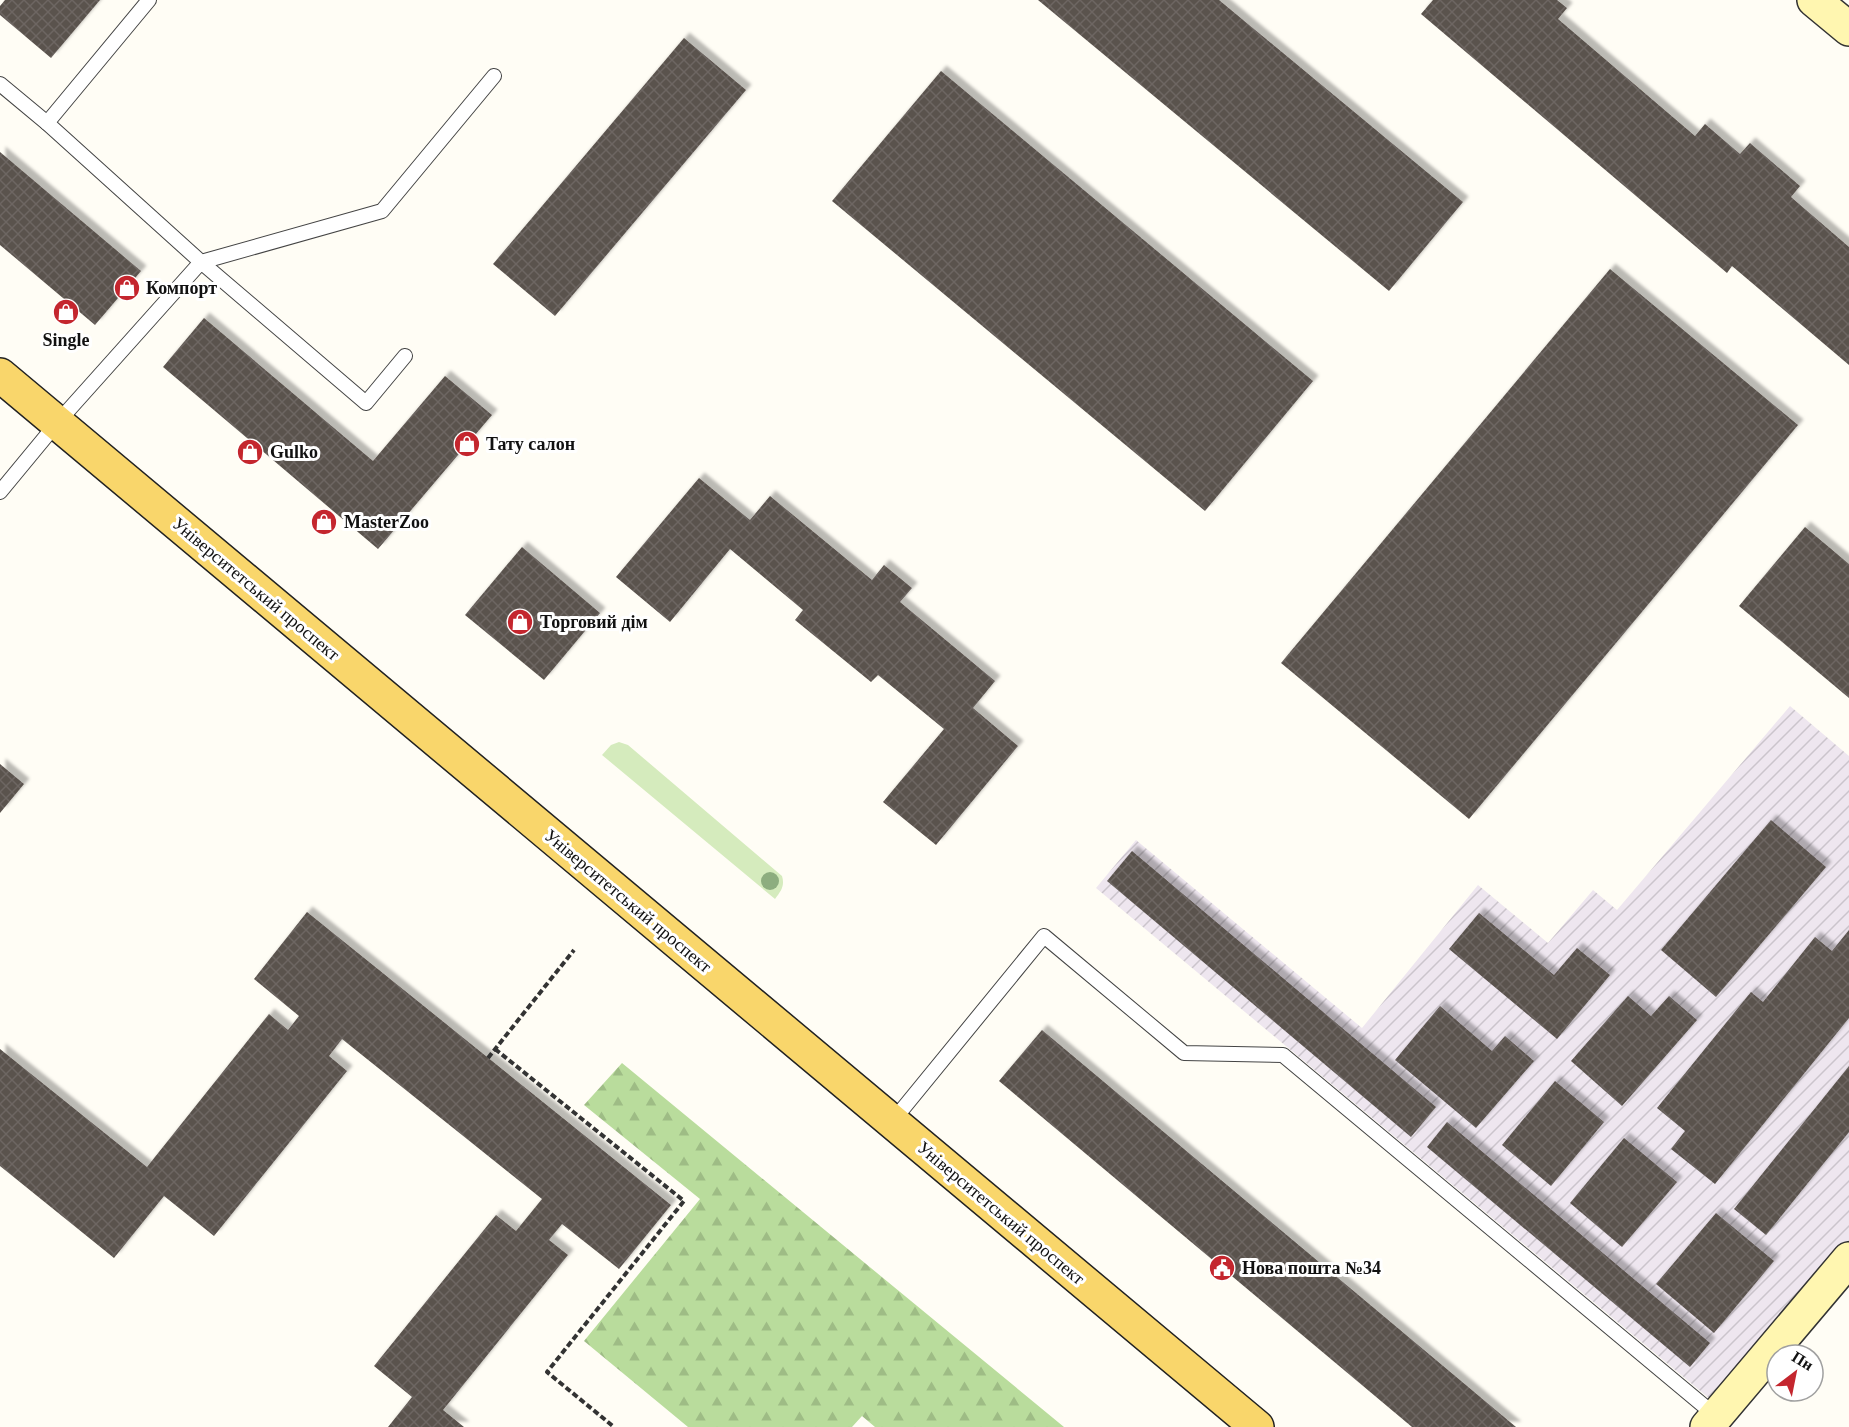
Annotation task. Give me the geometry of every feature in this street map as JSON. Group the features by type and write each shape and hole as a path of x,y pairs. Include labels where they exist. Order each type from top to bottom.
{"main road":[{"name":"Університетський проспект","path":"0,375 1257,1427"}],"street":[{"path":"1814,0 1849,29"},
{"path":"1712,1422 1849,1259"}],"lane":[{"path":"47,123 149,0"},
{"path":"0,492 57,423 201,262 382,211 494,76"},
{"path":"0,84 47,123 201,262 366,403 405,356"},
{"path":"892,1122 1044,936 1184,1053 1283,1055 1712,1422"}],"path":[{"path":"488,1058 574,950"},
{"path":"495,1049 684,1201 547,1372 614,1427"}],"shaded area":[{"path":"1790,706 1849,756 1849,1259 1778,1343 1765,1343 1765,1358 1722,1409 1096,888 1136,840 1362,1028 1478,885 1548,943 1593,890 1617,910"}],"green space":[{"path":"619,742 628,745 782,876 782,888 775,899 602,755 611,745"},
{"path":"622,1063 1064,1427 875,1427 862,1416 852,1427 688,1427 584,1341 700,1199 584,1105"}],"building":[{"path":"5,0 100,0 51,58 0,15 0,6"},
{"path":"1038,0 1219,0 1463,202 1389,291"},
{"path":"1433,0 1557,0 1567,8 1558,19 1695,136 1705,124 1740,154 1750,143 1800,186 1791,197 1849,247 1849,365 1732,266 1727,273 1421,14"},
{"path":"684,38 746,90 555,316 493,264"},
{"path":"941,71 1313,381 1205,511 832,201"},
{"path":"0,152 141,271 95,325 0,245"},
{"path":"1610,269 1798,425 1469,819 1281,663"},
{"path":"204,318 373,461 445,376 492,415 378,549 163,367"},
{"path":"699,478 750,520 770,496 872,580 884,565 912,588 900,602 995,681 973,708 1018,746 936,845 883,802 944,729 878,675 871,682 795,620 803,610 730,549 670,622 616,577"},
{"path":"1805,527 1849,564 1849,698 1739,606"},
{"path":"522,547 600,613 544,680 465,615"},
{"path":"0,764 24,784 0,813"},
{"path":"1771,820 1826,867 1716,997 1661,950"},
{"path":"1132,851 1436,1107 1411,1137 1107,881"},
{"path":"307,912 671,1205 619,1269 562,1224 549,1240 568,1255 443,1410 464,1427 388,1427 412,1397 374,1366 496,1215 516,1231 542,1199 342,1039 329,1056 347,1071 214,1236 164,1196 114,1258 0,1166 0,1049 147,1167 269,1014 288,1030 299,1016 254,979"},
{"path":"1479,913 1554,975 1577,948 1610,975 1557,1039 1449,949"},
{"path":"1849,930 1849,1018 1715,1184 1671,1149 1685,1131 1657,1108 1751,992 1763,1002 1815,937 1832,951"},
{"path":"1628,996 1651,1016 1669,996 1697,1020 1622,1106 1571,1061"},
{"path":"1440,1006 1492,1051 1505,1036 1534,1061 1476,1128 1395,1060"},
{"path":"1042,1030 1516,1427 1412,1427 999,1081"},
{"path":"1849,1066 1849,1132 1766,1235 1734,1209"},
{"path":"1555,1081 1604,1122 1551,1186 1502,1145"},
{"path":"1447,1122 1710,1343 1690,1367 1427,1147"},
{"path":"1624,1138 1677,1182 1622,1247 1570,1203"},
{"path":"1716,1213 1774,1261 1714,1333 1656,1284"}],"place":[{"name":"Компорт","path":"127,288"},
{"name":"Single","path":"66,312"},
{"name":"Тату салон","path":"467,444"},
{"name":"Gulko","path":"250,452"},
{"name":"MasterZoo","path":"324,522"},
{"name":"Торговий дім","path":"520,622"},
{"name":"Нова пошта №34","path":"1222,1268"}]}
